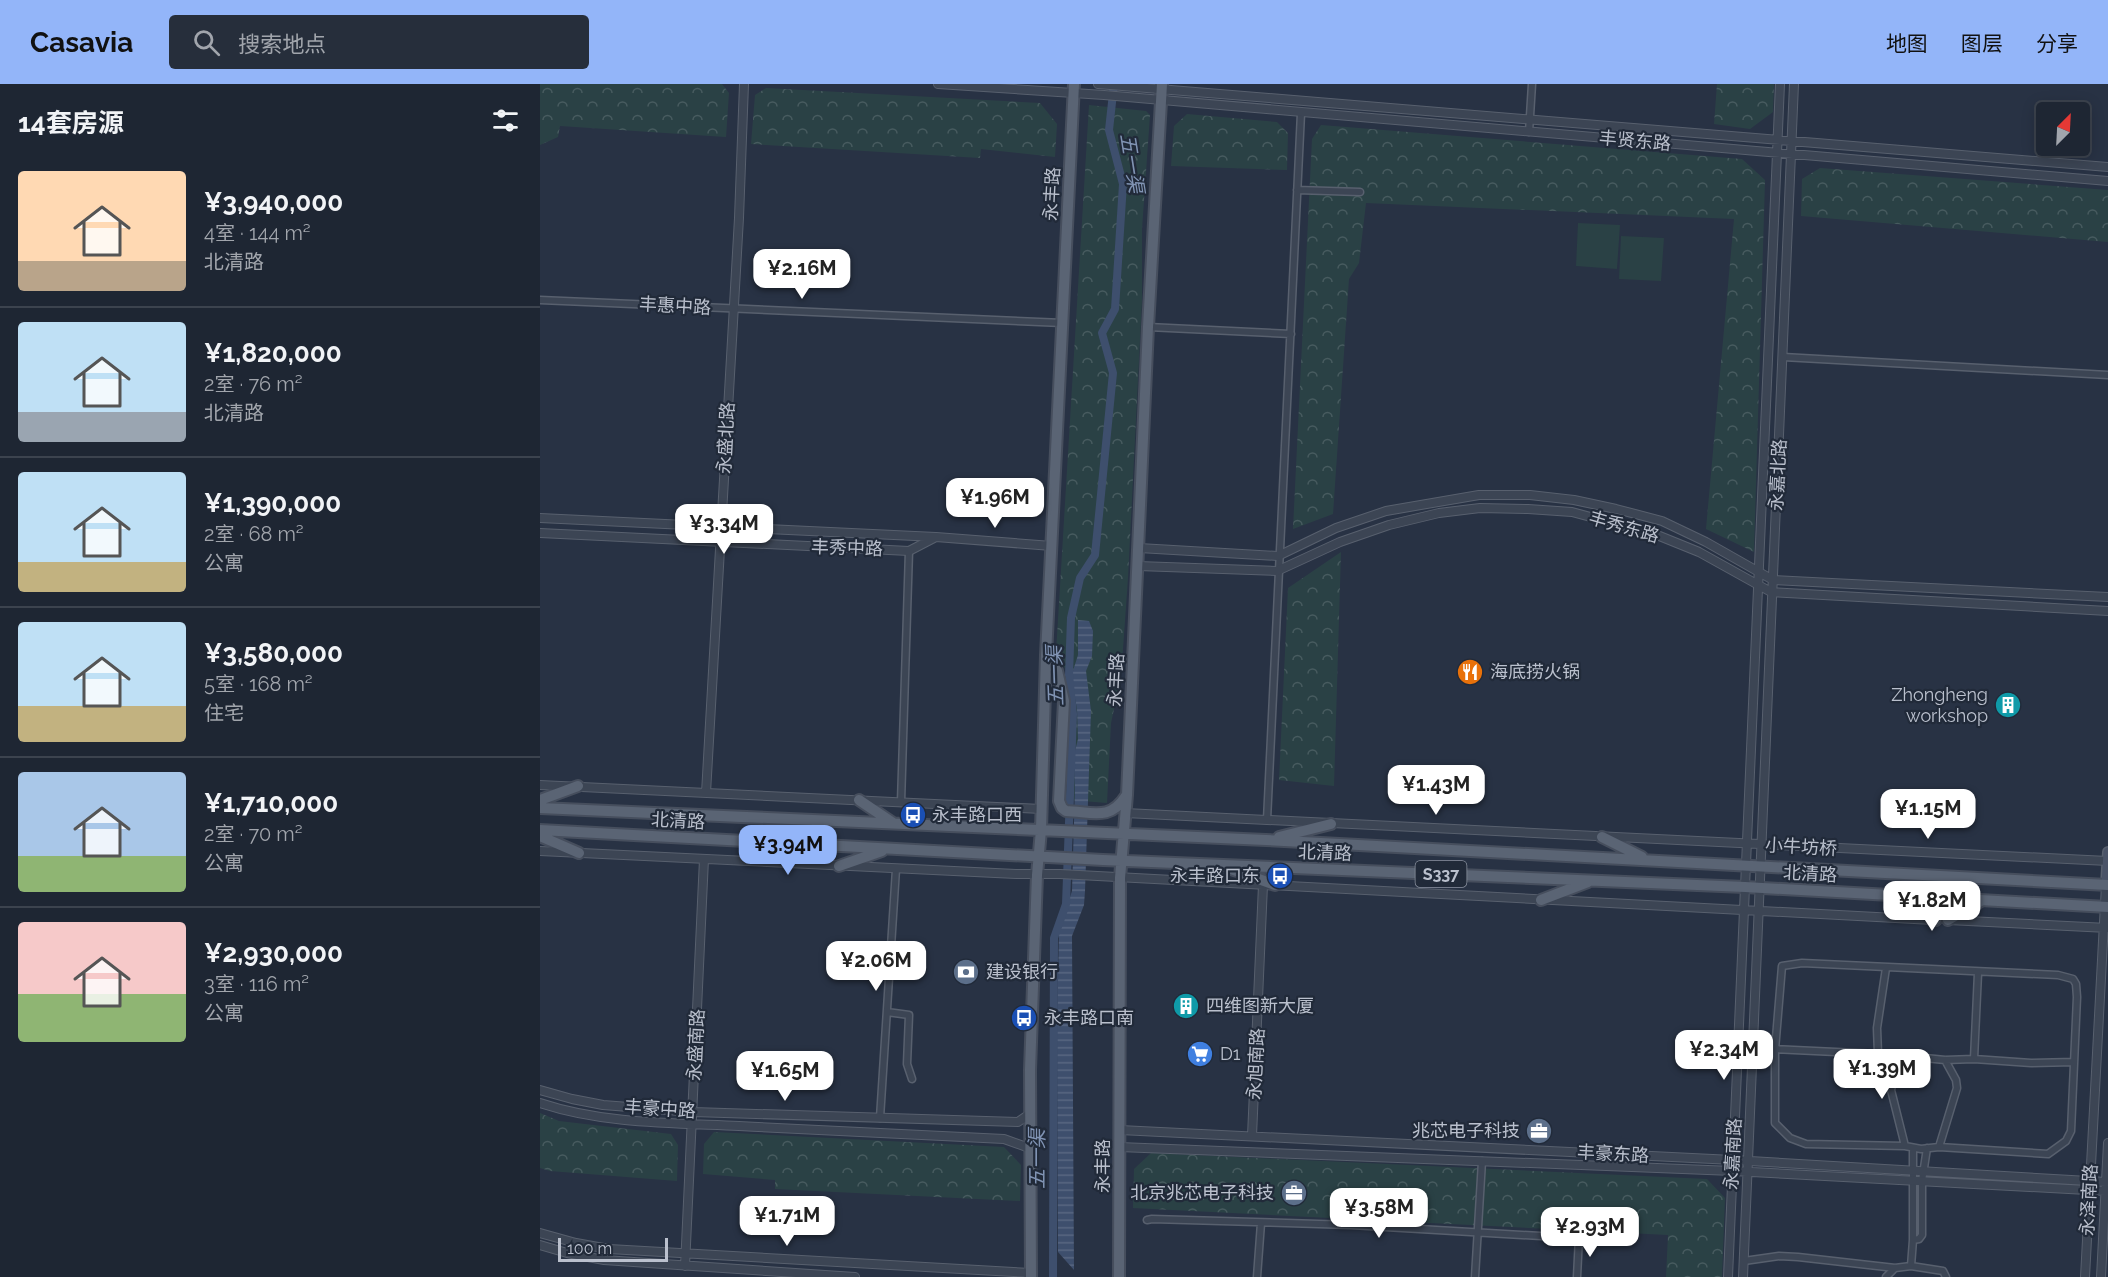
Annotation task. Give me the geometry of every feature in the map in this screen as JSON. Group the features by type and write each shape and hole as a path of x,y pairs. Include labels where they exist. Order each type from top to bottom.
{"main road":[{"name":"永丰路","path":"1031,1275 1030,1070 1037,874 1041,830 1046,656 1074,88"},
{"name":"永丰路","path":"1119,1277 1120,878 1127,795 1148,327 1162,91"},
{"path":"1046,656 1057,671 1064,701 1059,801 1062,808 1066,811 1112,812 1127,795"},
{"path":"540,800 578,786"},
{"path":"859,800 893,824"},
{"name":"北清路","path":"540,808 1266,840 2107,885"},
{"path":"1266,840 1331,824"},
{"name":"北清路","path":"540,830 1122,861 1745,886 2107,907"},
{"path":"540,836 579,853"},
{"path":"1602,837 1648,860"},
{"path":"839,866 889,849"},
{"path":"2107,885 2108,852"},
{"path":"1222,865 1275,885"},
{"path":"1541,900 1594,880"},
{"path":"1891,895 1942,920 1983,900"}],"street":[{"name":"永盛北路","path":"706,793 734,309 744,84"},
{"path":"938,84 1074,88 1131,98 1162,91"},
{"path":"1101,84 1162,91"},
{"path":"1529,132 1532,84"},
{"name":"永嘉北路","path":"1745,886 1780,84"},
{"name":"永嘉北路","path":"1760,887 1794,84"},
{"name":"丰贤东路","path":"1162,91 1530,118 2108,167"},
{"name":"丰贤东路","path":"1162,91 1301,113 2108,181"},
{"path":"1267,820 1277,571 1301,113"},
{"path":"1297,190 1360,192"},
{"name":"丰惠中路","path":"540,300 1063,323"},
{"path":"1148,327 1291,334"},
{"path":"1783,357 2108,375"},
{"name":"丰秀东路","path":"1139,548 1278,556 1336,528 1386,511 1479,495 1530,495 1574,500 1662,521 1773,579 2108,597"},
{"name":"丰秀东路","path":"1138,566 1277,571 1340,542 1389,525 1439,513 1480,508 1528,509 1572,512 1657,535 1700,552 1771,592 2108,611"},
{"name":"丰秀中路","path":"540,518 936,537 1052,546"},
{"name":"丰秀中路","path":"540,533 909,550 936,537"},
{"path":"901,802 909,550"},
{"name":"北清路","path":"540,785 1041,809"},
{"name":"北清路","path":"1125,813 1746,844"},
{"name":"小牛坊桥","path":"1746,844 2108,861"},
{"name":"北清路","path":"540,851 896,869 1060,874 2106,928"},
{"name":"永盛南路","path":"685,1266 704,859"},
{"path":"880,1118 896,869"},
{"name":"永旭南路","path":"1252,1136 1263,885"},
{"name":"永泽南路","path":"2085,1277 2107,885"},
{"name":"永嘉南路","path":"1728,1277 1745,886"},
{"name":"永嘉南路","path":"1743,1277 1760,887"},
{"path":"1802,963 1978,973 2058,975 2073,979 2076,984 2072,1131 2066,1141 2048,1154 1939,1147 1806,1144 1790,1138 1775,1123 1775,1050 1782,966 1802,963"},
{"path":"1878,1054 1878,1028 1886,968"},
{"path":"1974,1059 1978,973"},
{"path":"887,1012 909,1015 908,1064 912,1078"},
{"path":"1753,1048 1878,1054 1904,1060 1925,1058 2031,1063 2074,1062"},
{"path":"1904,1060 1894,1076 1891,1090 1905,1146"},
{"path":"1939,1147 1957,1088 1956,1080 1945,1060"},
{"name":"丰豪中路","path":"540,1090 603,1105 693,1112 1018,1122 1031,1113"},
{"name":"丰豪中路","path":"540,1103 567,1112 603,1118 1004,1139 1032,1149"},
{"name":"丰豪东路","path":"1120,1130 1733,1160 2106,1182"},
{"name":"永泽南路","path":"2101,1277 2108,1143"},
{"name":"丰豪东路","path":"1119,1147 1733,1171 2105,1191"},
{"path":"1913,1148 1912,1171 1918,1181 1922,1235 1919,1239 1913,1240"},
{"path":"1911,1266 1918,1181 1924,1172 1927,1148"},
{"path":"1475,1277 1482,1161"},
{"path":"1147,1220 1478,1232 1609,1240"},
{"path":"1257,1277 1261,1223"},
{"path":"540,1233 609,1249 1031,1275"},
{"path":"1577,1277 1580,1238"},
{"path":"540,1245 604,1260 855,1277"},
{"path":"1744,1261 1779,1256 1798,1257 1895,1268 1911,1266 1943,1271 1946,1277"},
{"path":"1886,1277 1895,1268"}],"green space":[{"path":"540,84 722,84 729,93 726,137 560,126 558,137 540,145"},
{"path":"1717,84 1774,84 1773,112 1750,129 1714,124"},
{"path":"766,88 1040,103 1057,124 1055,157 981,149 980,158 751,144 755,95"},
{"path":"1089,105 1146,111 1150,115 1142,229 1142,300 1128,578 1121,677 1111,723 1107,803 1070,800 1067,672 1056,653"},
{"path":"1187,114 1277,122 1288,133 1287,170 1171,166 1174,126"},
{"path":"1321,125 1742,159 1765,180 1754,552 1706,529 1734,219 1366,203 1359,263 1349,279 1333,514 1293,529 1312,139"},
{"path":"1820,168 2108,190 2108,242 1801,216 1802,179"},
{"path":"1578,223 1620,225 1617,269 1576,266"},
{"path":"1621,236 1664,238 1661,281 1619,279"},
{"path":"1341,552 1334,786 1279,780 1288,588"},
{"path":"540,1113 559,1121 671,1134 678,1145 677,1181 550,1171 540,1168"},
{"path":"714,1132 1004,1147 1021,1165 1020,1201 775,1189 775,1180 703,1174 704,1144"},
{"path":"1151,1153 1707,1179 1725,1198 1722,1277 1666,1277 1668,1235 1133,1208 1134,1169"}],"water":[{"path":"1078,620 1089,621 1093,631 1092,656 1086,671 1091,711 1085,891 1084,905 1072,936 1074,1270 1058,1252 1057,1032 1059,930 1072,891 1074,755 1078,739 1077,709 1071,677 1078,655"}],"waterway":[{"name":"五一渠","path":"1053,1277 1054,938 1066,904 1073,714 1069,675 1071,618 1080,578 1095,555 1113,373 1102,333 1115,309 1123,184 1109,130 1114,84"}],"place":[{"name":"海底捞火锅","path":"1470,672"},
{"name":"Zhongheng workshop","path":"2008,705"},
{"name":"永丰路口西","path":"913,815"},
{"name":"永丰路口东","path":"1280,876"},
{"name":"建设银行","path":"966,972"},
{"name":"四维图新大厦","path":"1186,1006"},
{"name":"永丰路口南","path":"1024,1018"},
{"name":"D1","path":"1200,1054"},
{"name":"兆芯电子科技","path":"1539,1131"},
{"name":"北京兆芯电子科技","path":"1294,1193"}]}
